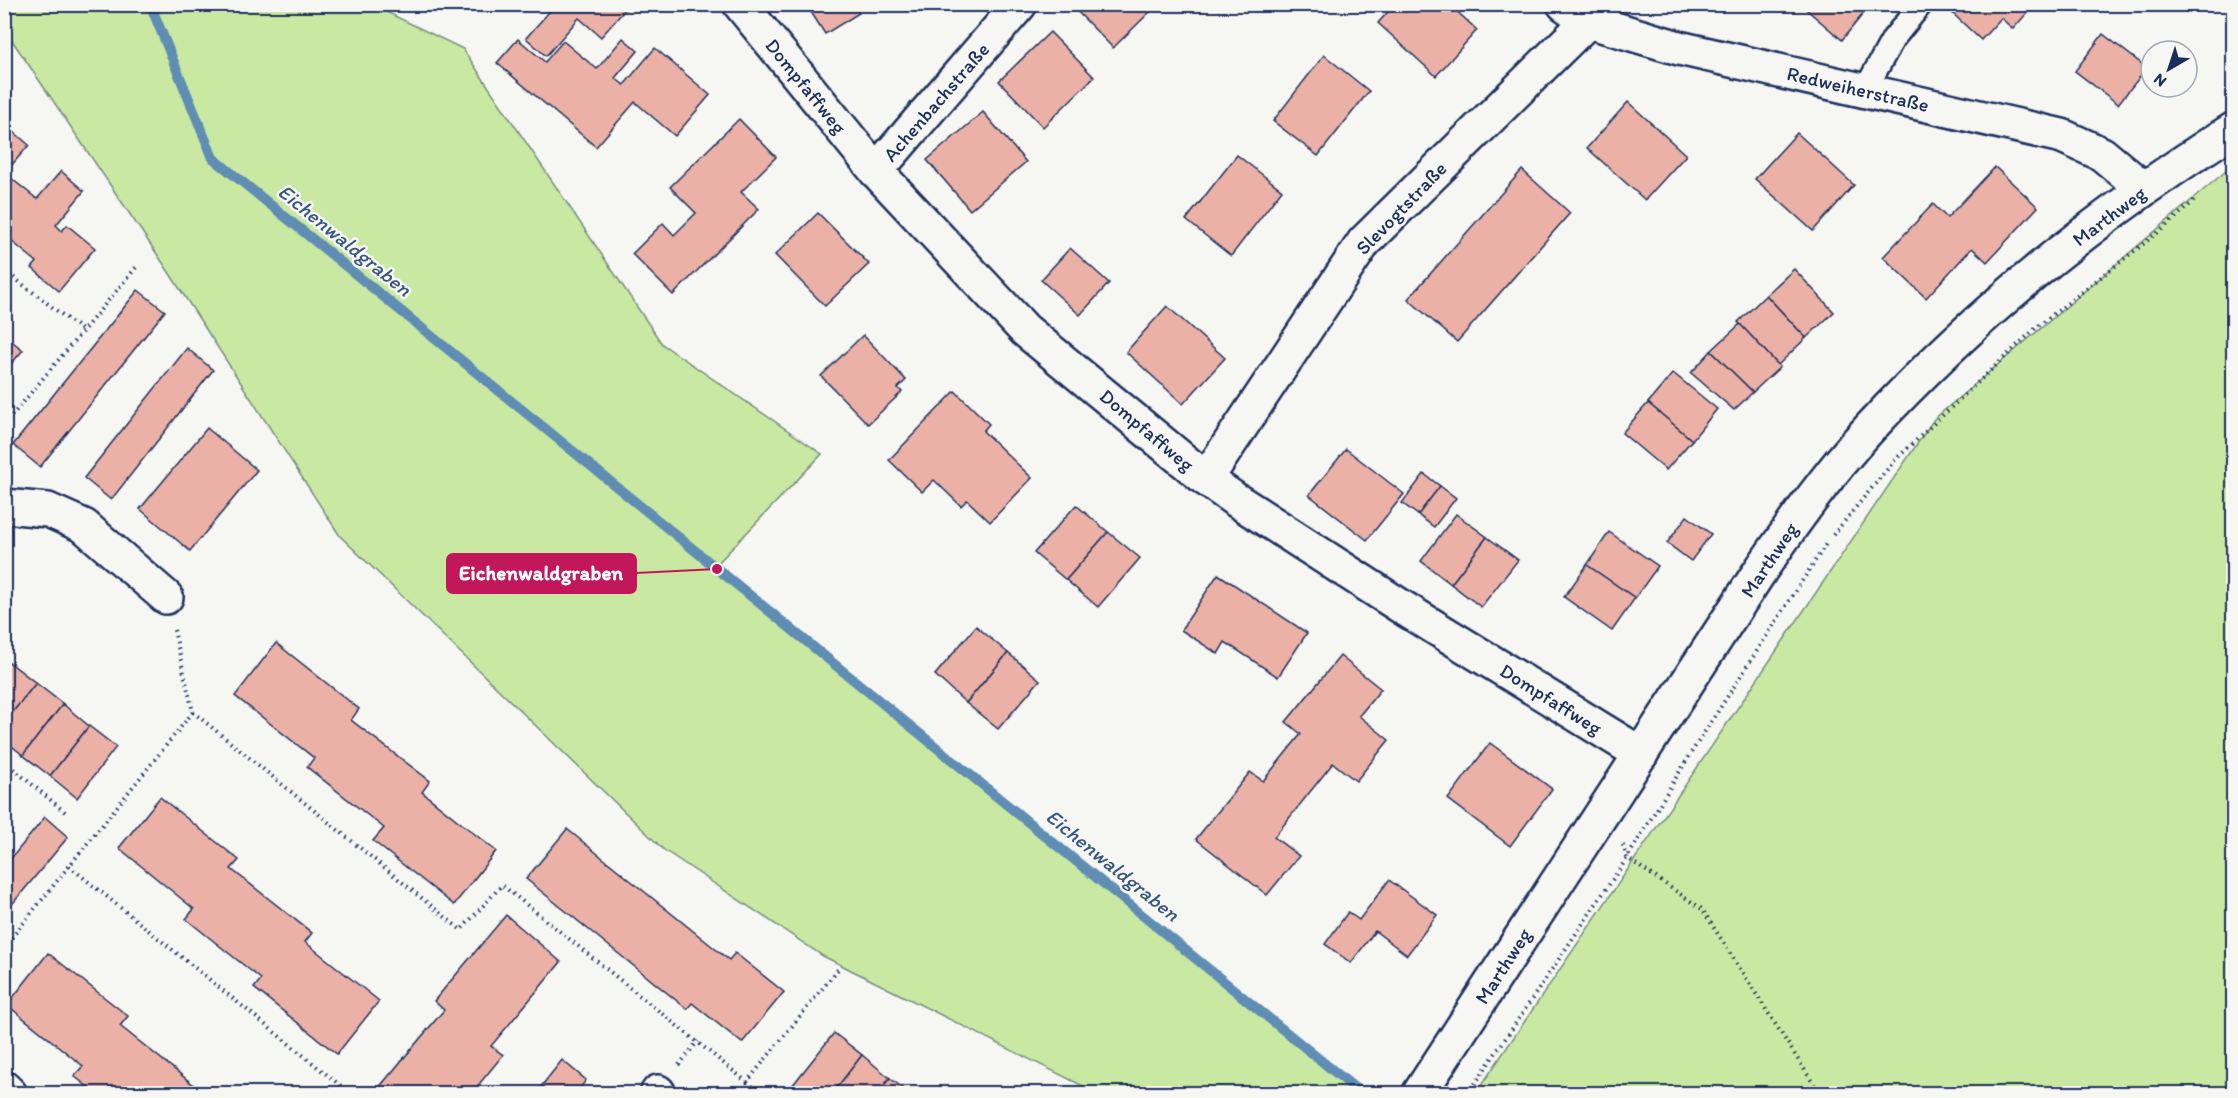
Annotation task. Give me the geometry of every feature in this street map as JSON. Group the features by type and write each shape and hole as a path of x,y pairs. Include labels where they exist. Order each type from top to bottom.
{"street":[{"name":"Dompfaffweg","path":"740,4 876,171 1025,330 1206,479 1405,609 1641,754"},
{"name":"Achenbachstraße","path":"876,171 1020,4"},
{"name":"Redweiherstraße","path":"1576,13 1679,48 2062,136 2102,154 2144,189"},
{"name":"Slevogtstraße","path":"1206,479 1364,242 1576,13"},
{"name":"Marthweg","path":"1419,1094 1781,540 1825,482 1869,430 1926,372 2004,299 2069,245 2144,189 2234,129"},
{"path":"4,506 48,510 84,526 166,597"},
{"path":"4,1088 10,1094"}],"lane":[{"path":"1865,90 1893,39 1921,4"}],"path":[{"path":"1468,1094 1627,858 1698,743 1830,539 1895,460 2037,327 2165,227 2199,197"},
{"path":"4,425 138,266"},
{"path":"4,270 82,330"},
{"path":"166,597 193,712 461,930 502,885 762,1094"},
{"path":"4,947 193,712"},
{"path":"4,761 65,812"},
{"path":"1611,801 1627,858 1702,909 1820,1094"},
{"path":"69,866 351,1094"},
{"path":"747,1082 839,968"}],"green space":[{"path":"4,5 372,5 463,49 662,344 822,454 716,565 1360,1089 1358,1093 1097,1093 823,956 664,850 340,536 163,263 5,30"},
{"path":"2233,165 2233,1093 1476,1093 1934,419"}],"building":[{"path":"556,4 630,4 601,37 579,18 546,56 526,38"},
{"path":"806,4 854,4 859,13 825,34"},
{"path":"1070,4 1158,4 1113,48"},
{"path":"1395,4 1449,4 1477,30 1436,76 1378,23"},
{"path":"1800,4 1871,4 1842,40"},
{"path":"1954,4 2035,4 2013,29 2001,18 1981,40 1949,10"},
{"path":"1050,32 1094,77 1043,127 999,81"},
{"path":"2103,34 2139,62 2139,78 2118,104 2075,71"},
{"path":"623,38 638,51 615,78 624,85 655,48 710,95 675,136 635,102 596,147 497,63 518,39 545,62 563,41 597,69"},
{"path":"1324,55 1369,91 1318,156 1273,121"},
{"path":"1628,102 1686,155 1645,200 1587,148"},
{"path":"983,112 1026,162 970,210 927,160"},
{"path":"739,119 776,157 741,192 759,209 673,295 632,254 663,223 674,235 696,213 670,187"},
{"path":"6,125 29,145 4,174 4,127"},
{"path":"1797,133 1854,185 1813,231 1755,179"},
{"path":"1237,155 1282,190 1231,256 1186,220"},
{"path":"1995,167 2038,207 1987,262 1972,248 1926,298 1883,257 1933,204 1947,218"},
{"path":"1522,170 1570,213 1457,342 1408,299"},
{"path":"61,171 84,191 56,225 62,231 67,225 95,248 59,291 32,268 37,262 10,240 4,247 4,184 6,186 12,179 37,199"},
{"path":"818,213 869,264 825,306 775,255"},
{"path":"1070,248 1109,283 1080,315 1041,280"},
{"path":"1794,269 1834,312 1806,338 1766,295"},
{"path":"138,290 165,311 40,467 13,445"},
{"path":"1766,295 1806,338 1778,365 1738,322"},
{"path":"1167,306 1225,358 1183,404 1126,352"},
{"path":"1740,324 1780,367 1753,392 1711,351"},
{"path":"4,335 23,350 4,372"},
{"path":"863,335 906,380 898,388 902,392 868,424 821,376"},
{"path":"187,348 213,370 111,500 84,478"},
{"path":"1711,351 1753,392 1734,410 1691,373"},
{"path":"1673,373 1717,409 1692,440 1648,403"},
{"path":"955,391 989,424 983,431 1032,478 990,522 967,500 961,506 934,480 922,492 889,460"},
{"path":"1648,403 1692,440 1666,470 1622,433"},
{"path":"207,428 257,470 190,551 140,509"},
{"path":"1346,449 1404,494 1367,540 1309,495"},
{"path":"1424,474 1440,486 1418,515 1402,503"},
{"path":"1440,486 1456,498 1434,527 1418,515"},
{"path":"1076,505 1108,532 1066,580 1034,553"},
{"path":"1456,514 1487,537 1451,584 1421,561"},
{"path":"1687,516 1711,534 1691,561 1667,543"},
{"path":"1108,532 1140,558 1098,607 1066,580"},
{"path":"1609,532 1658,566 1635,598 1587,565"},
{"path":"1487,537 1518,560 1481,607 1451,584"},
{"path":"1587,565 1635,598 1612,631 1564,597"},
{"path":"1218,574 1307,633 1278,677 1225,642 1218,654 1181,630"},
{"path":"976,626 1008,653 966,703 935,675"},
{"path":"276,643 359,709 351,720 430,781 422,792 496,851 454,905 373,841 384,828 307,767 314,758 235,696"},
{"path":"1008,653 1040,680 998,729 966,703"},
{"path":"1340,656 1381,689 1359,716 1389,740 1356,781 1333,763 1274,837 1299,856 1267,895 1196,839 1250,772 1263,781 1301,734 1286,722"},
{"path":"9,662 36,683 4,723 4,667"},
{"path":"36,683 63,704 23,755 4,740 4,723"},
{"path":"63,704 89,726 50,776 23,755"},
{"path":"89,726 116,747 77,798 50,776"},
{"path":"1490,743 1552,789 1510,846 1448,799"},
{"path":"160,797 239,860 231,869 312,933 305,942 379,1001 337,1054 254,988 261,979 186,919 194,909 119,848"},
{"path":"45,817 68,837 4,914 4,867"},
{"path":"567,829 729,960 735,953 784,992 742,1043 692,1003 687,1009 526,879"},
{"path":"1389,880 1437,915 1407,955 1375,931 1351,963 1325,944 1348,912 1359,920"},
{"path":"506,915 561,962 491,1046 503,1055 471,1094 381,1094 377,1090 444,1010 434,1001"},
{"path":"48,953 128,1016 120,1026 200,1090 197,1094 97,1094 74,1076 83,1066 7,1005"},
{"path":"834,1033 862,1055 832,1094 802,1094 792,1086"},
{"path":"862,1055 890,1078 877,1094 832,1094"},
{"path":"562,1060 586,1080 576,1094 547,1094 540,1088"},
{"path":"890,1078 910,1094 877,1094"}],"waterway":[{"name":"Eichenwaldgraben","path":"150,4 213,158 1362,1094"}],"place":[{"name":"Eichenwaldgraben","path":"717,569"}]}
